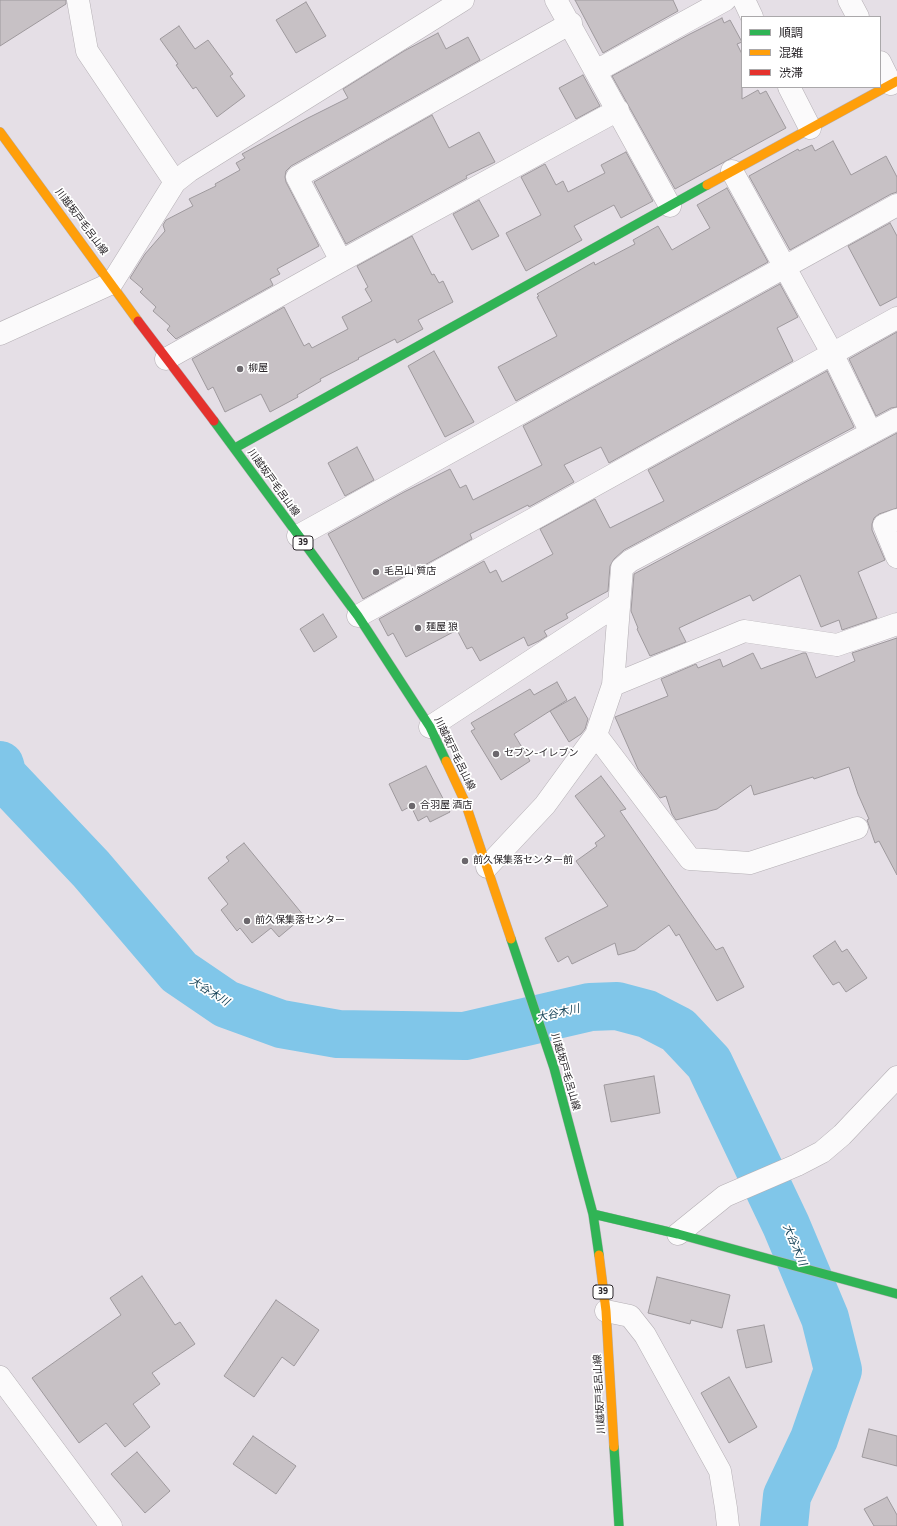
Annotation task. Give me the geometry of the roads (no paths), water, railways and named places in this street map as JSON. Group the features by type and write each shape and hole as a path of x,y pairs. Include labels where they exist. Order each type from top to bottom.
{"main road":[{"path":"235,448 732,171 894,83"},
{"name":"川越坂戸毛呂山線","path":"0,132 112,283 166,359 235,448 358,616 430,727 464,802 552,1063 593,1214 606,1311 619,1526"},
{"path":"593,1214 678,1234 897,1294"}],"street":[{"path":"78,0 87,51 175,182"},
{"path":"0,334 112,283 175,182 189,171 463,0"},
{"path":"556,0 571,24 670,206"},
{"path":"596,71 725,0"},
{"path":"744,0 752,16"},
{"path":"849,0 857,16"},
{"path":"341,261 297,177 571,24"},
{"path":"881,64 894,83"},
{"path":"790,88 810,128"},
{"path":"166,359 341,261 618,110"},
{"path":"732,171 832,354 872,432"},
{"path":"298,536 897,205"},
{"path":"358,616 897,318"},
{"path":"487,867 545,805 596,735 613,685 618,604 622,568 630,562 897,418"},
{"path":"897,520 884,525 897,557"},
{"path":"430,727 618,604"},
{"path":"613,685 744,631 837,645 897,624"},
{"path":"596,735 690,860 750,863 857,828"},
{"path":"678,1234 725,1196 792,1168 822,1152 842,1135 897,1077"},
{"path":"606,1311 630,1316 645,1335 720,1471 728,1526"},
{"path":"0,1377 111,1526"}],"waterway":[{"name":"大谷木川","path":"0,765 3,776 91,869 179,972 226,1004 281,1024 338,1034 465,1036 590,1007 617,1006 647,1014 678,1030 709,1063 786,1225 825,1318 838,1370 814,1439 787,1496 784,1526"}],"place":[{"name":"柳屋","path":"240,369"},
{"name":"毛呂山 質店","path":"376,572"},
{"name":"麺屋 狼","path":"418,628"},
{"name":"セブン-イレブン","path":"496,754"},
{"name":"合羽屋 酒店","path":"412,806"},
{"name":"前久保集落センター前","path":"465,861"},
{"name":"前久保集落センター","path":"247,921"}]}
